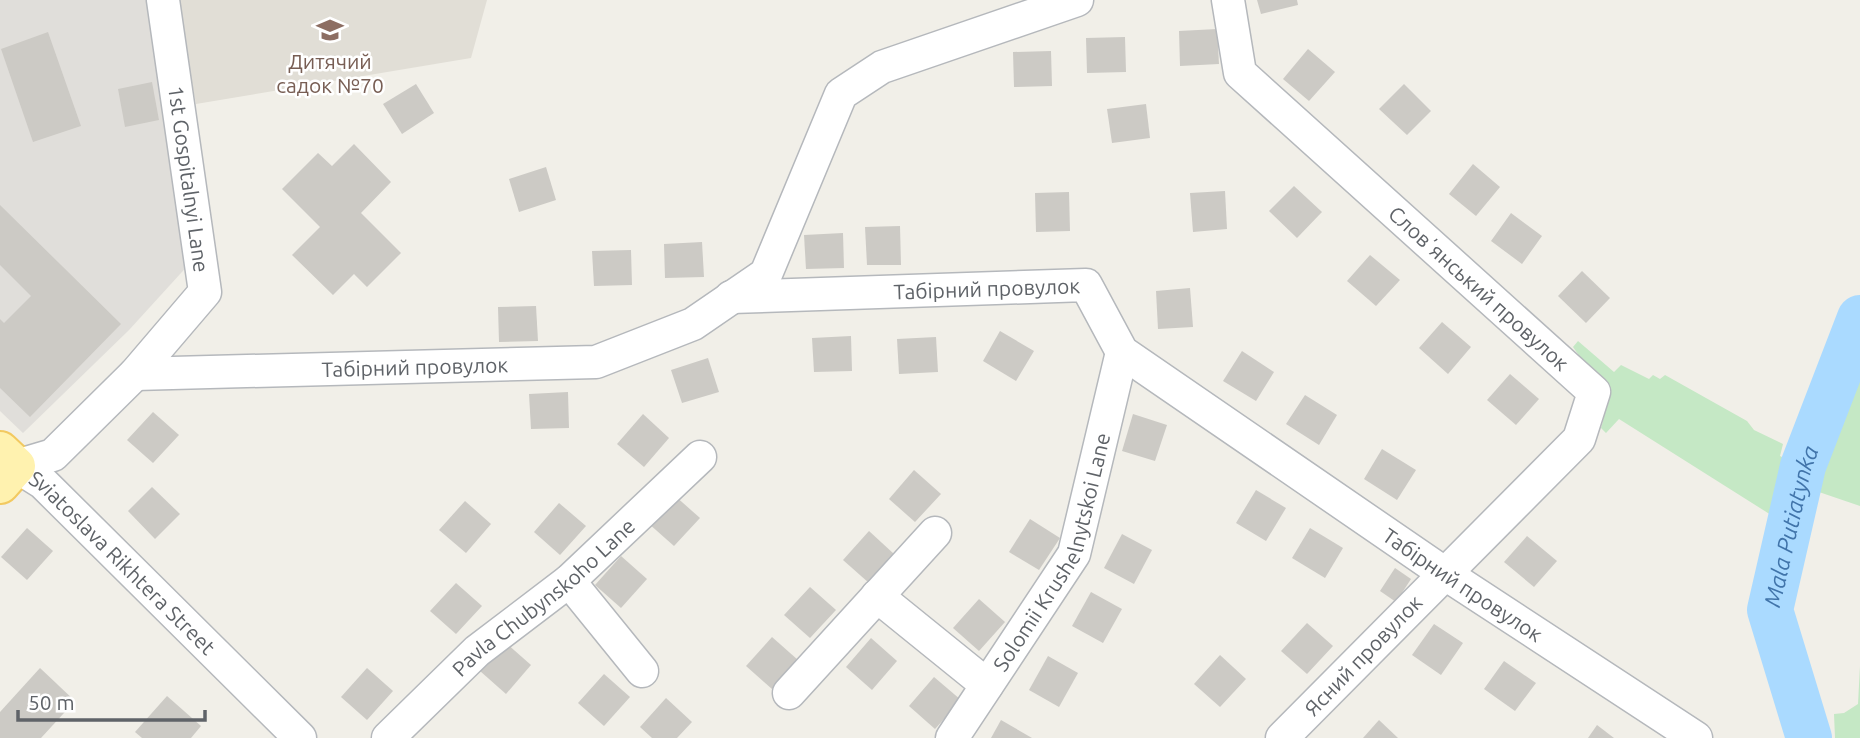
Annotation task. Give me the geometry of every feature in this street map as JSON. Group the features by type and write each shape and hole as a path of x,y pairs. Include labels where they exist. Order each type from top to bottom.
{"street":[{"name":"1st Gospitalnyi Lane","path":"5,467 53,455 135,374 205,292 163,0"},
{"path":"731,297 766,274 841,94 881,67 1077,0"},
{"name":"Словʼянський провулок","path":"1228,0 1240,73 1594,392 1579,439 1444,573"},
{"name":"Табірний провулок","path":"135,374 596,362 693,324 731,297 1086,285 1122,352 1444,573 1689,736"},
{"name":"Solomii Krushelnytskoi Lane","path":"952,738 1074,554 1122,352"},
{"name":"Pavla Chubynskoho Lane","path":"388,738 477,651 569,581 700,457"},
{"name":"Sviatoslava Rikhtera Street","path":"5,467 43,483 300,738"},
{"path":"789,693 935,533"},
{"name":"Ясний провулок","path":"1282,738 1444,573"},
{"path":"569,581 642,671"},
{"path":"877,596 988,685"}],"shaded area":[{"path":"0,0 162,0 191,262 129,330 23,433 0,411"},
{"name":"Дитячий садок №70","path":"176,0 487,0 471,58 196,104"}],"green space":[{"path":"1578,341 1614,372 1621,365 1649,379 1653,375 1660,379 1665,375 1747,421 1754,430 1783,444 1780,456 1799,466 1795,473 1812,478 1844,411 1860,348 1860,506 1816,491 1809,516 1782,507 1779,520 1619,419 1606,433 1601,428 1604,406 1598,385 1573,347"},
{"path":"1860,666 1860,738 1835,738 1834,714 1844,713 1858,704"}],"building":[{"path":"1257,0 1297,0 1298,5 1261,14"},
{"path":"1217,29 1219,64 1180,66 1179,31"},
{"path":"48,32 81,126 33,142 1,49"},
{"path":"1125,37 1126,72 1087,73 1086,38"},
{"path":"1308,49 1335,72 1309,101 1283,79"},
{"path":"1051,51 1052,86 1014,87 1013,52"},
{"path":"152,82 159,120 125,127 118,89"},
{"path":"416,84 434,113 402,134 383,104"},
{"path":"1404,84 1431,111 1407,135 1379,109"},
{"path":"1146,104 1150,138 1112,143 1107,109"},
{"path":"354,144 391,182 361,213 401,253 367,287 354,274 333,295 292,255 320,227 282,189 318,153 332,166"},
{"path":"1473,164 1500,187 1476,216 1449,194"},
{"path":"546,167 556,200 519,212 509,179"},
{"path":"1294,186 1322,212 1297,238 1269,211"},
{"path":"1225,191 1227,229 1193,232 1190,193"},
{"path":"1069,192 1070,231 1036,232 1035,193"},
{"path":"0,205 121,324 30,417 0,388 0,319 4,323 31,296 0,265"},
{"path":"1511,213 1542,236 1522,264 1491,241"},
{"path":"900,226 901,265 867,265 865,227"},
{"path":"843,233 844,268 806,269 804,235"},
{"path":"702,242 704,277 665,278 664,244"},
{"path":"631,250 632,285 594,286 592,251"},
{"path":"1370,255 1400,280 1376,306 1347,281"},
{"path":"1582,271 1610,298 1586,323 1558,296"},
{"path":"1190,288 1193,327 1158,329 1156,291"},
{"path":"536,306 538,341 499,342 498,307"},
{"path":"1442,322 1471,347 1448,374 1419,348"},
{"path":"1000,331 1034,351 1016,381 983,361"},
{"path":"851,336 852,371 814,372 812,338"},
{"path":"936,337 938,372 899,374 897,339"},
{"path":"1242,351 1274,372 1256,401 1223,381"},
{"path":"708,358 719,392 682,403 671,370"},
{"path":"1510,374 1539,399 1516,425 1487,400"},
{"path":"568,392 569,428 531,429 529,394"},
{"path":"1305,395 1337,415 1319,445 1286,424"},
{"path":"153,412 179,435 153,463 127,440"},
{"path":"643,414 669,438 644,467 617,444"},
{"path":"1133,414 1167,425 1155,461 1122,451"},
{"path":"1382,449 1416,470 1397,500 1364,479"},
{"path":"914,470 941,494 915,522 889,499"},
{"path":"152,487 180,514 155,539 128,511"},
{"path":"1256,490 1286,508 1266,541 1236,523"},
{"path":"674,495 700,518 674,546 648,523"},
{"path":"465,501 491,524 466,553 439,530"},
{"path":"559,503 586,526 560,555 534,532"},
{"path":"1030,519 1060,538 1039,570 1009,552"},
{"path":"27,528 53,551 27,580 1,557"},
{"path":"1310,528 1343,548 1325,578 1292,558"},
{"path":"869,531 894,554 869,583 843,560"},
{"path":"1122,534 1152,550 1134,584 1104,568"},
{"path":"1527,536 1557,561 1534,587 1504,562"},
{"path":"621,556 647,579 621,608 595,585"},
{"path":"1395,568 1411,579 1396,602 1380,591"},
{"path":"456,583 482,606 456,634 430,611"},
{"path":"810,587 836,610 810,638 784,615"},
{"path":"1091,592 1122,609 1103,643 1072,626"},
{"path":"979,599 1005,622 979,651 953,628"},
{"path":"1307,623 1333,646 1307,674 1281,651"},
{"path":"1434,624 1463,643 1441,675 1412,655"},
{"path":"772,637 798,660 772,689 746,666"},
{"path":"871,638 897,661 872,690 846,667"},
{"path":"505,642 531,665 506,694 480,671"},
{"path":"1220,655 1246,679 1220,707 1194,684"},
{"path":"1048,656 1078,673 1059,707 1029,690"},
{"path":"1504,661 1536,683 1515,711 1484,689"},
{"path":"40,668 75,701 41,738 0,738 0,712"},
{"path":"367,668 393,691 367,720 341,697"},
{"path":"604,674 630,697 604,726 578,703"},
{"path":"934,677 961,700 935,729 909,706"},
{"path":"167,696 201,726 191,738 142,738 135,732"},
{"path":"666,698 692,722 677,738 652,738 640,727"},
{"path":"1001,720 1032,738 991,738"},
{"path":"1379,720 1398,738 1363,738"},
{"path":"1597,725 1614,738 1588,738"}],"waterway":[{"name":"Mala Putiatynka","path":"1809,738 1770,610 1803,466 1860,318"}],"place":[{"name":"Дитячий садок №70","path":"330,30"}]}
